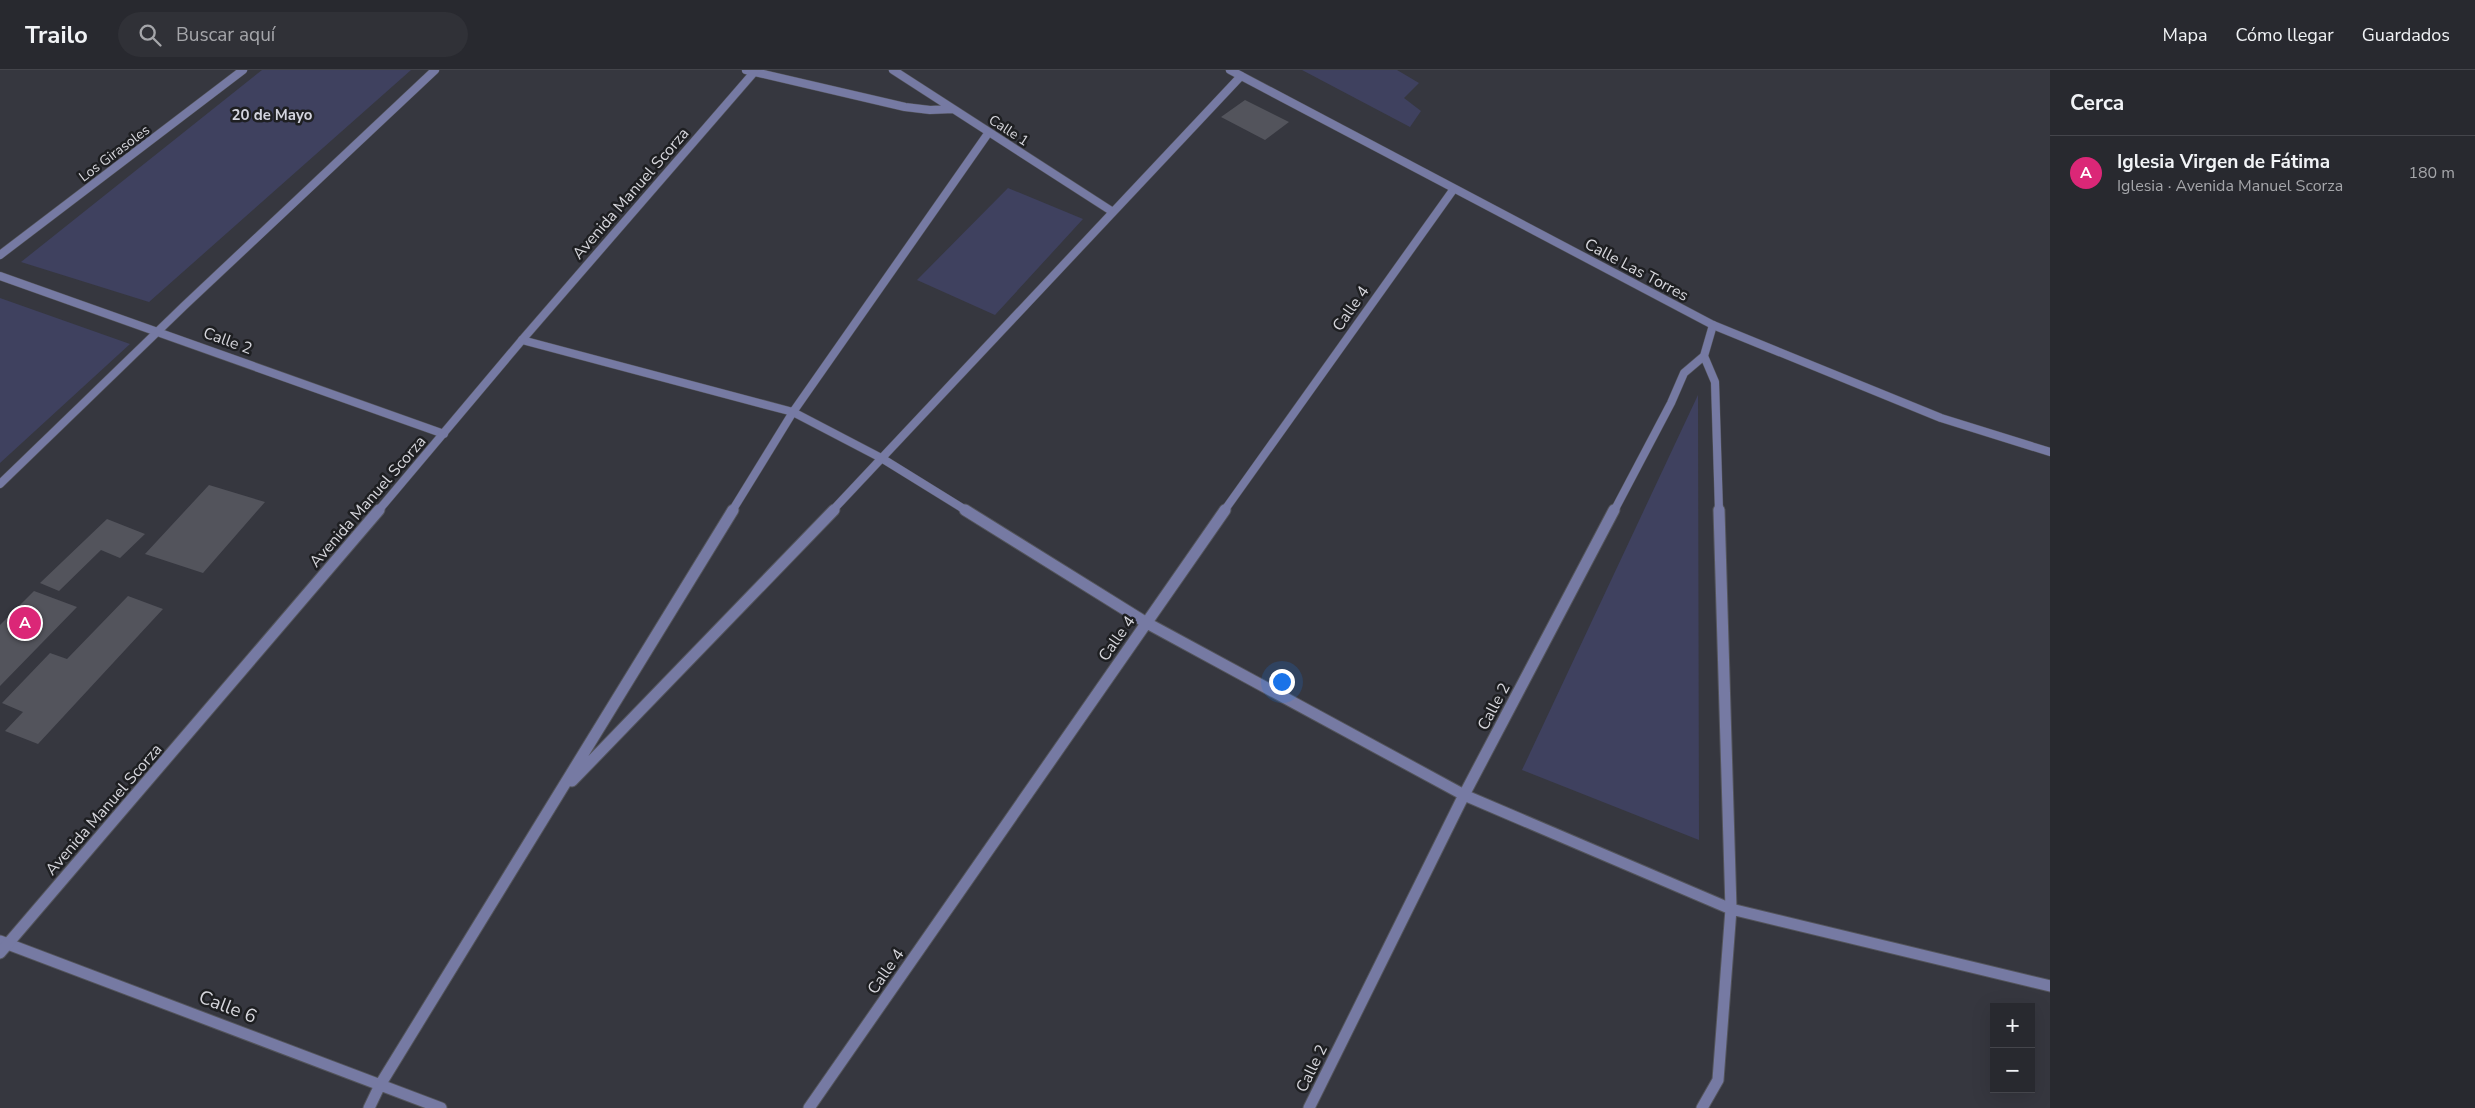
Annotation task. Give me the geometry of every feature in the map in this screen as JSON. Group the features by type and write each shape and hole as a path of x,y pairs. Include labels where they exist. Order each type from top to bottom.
{"street":[{"name":"Los Girasoles","path":"0,255 243,70"},
{"path":"0,484 435,70"},
{"name":"Calle 1","path":"893,70 1113,212"},
{"name":"Calle Las Torres","path":"1230,70 1453,190 1713,325 1941,418 2049,454"},
{"path":"752,71 905,108 954,109"},
{"name":"Avenida Manuel Scorza","path":"2,945 444,434 752,71"},
{"path":"558,795 883,459 1241,76"},
{"path":"369,1108 380,1085 793,412 989,132"},
{"name":"Calle 4","path":"809,1108 1145,622 1453,190"},
{"name":"Calle 2","path":"0,276 444,434"},
{"path":"1702,1108 1718,1080 1731,910 1715,382 1704,356 1713,325"},
{"path":"522,340 793,412 883,459 1145,622 1464,796 1731,910 2050,986"},
{"name":"Calle 2","path":"1310,1108 1464,796 1671,403 1684,373 1704,356"},
{"name":"Calle 6","path":"2,945 442,1108"}],"shaded area":[{"path":"262,70 411,70 149,302 21,262"},
{"path":"1302,70 1397,70 1419,83 1404,98 1421,111 1410,127"},
{"path":"1008,188 1083,219 995,315 917,280"},
{"path":"0,298 130,344 0,463"},
{"path":"1698,395 1699,840 1522,770"}],"building":[{"path":"1245,100 1289,122 1265,140 1221,117"},
{"path":"209,485 265,502 203,573 145,554"},
{"path":"107,519 145,534 120,558 101,550 59,591 40,583"},
{"path":"34,591 77,607 0,686 0,625"},
{"path":"128,596 163,609 38,744 5,731 23,712 2,703 50,653 67,659"}],"place":[{"name":"Iglesia Virgen de Fátima","path":"25,623"}],"district":[{"name":"20 de Mayo","path":"272,115"}]}
